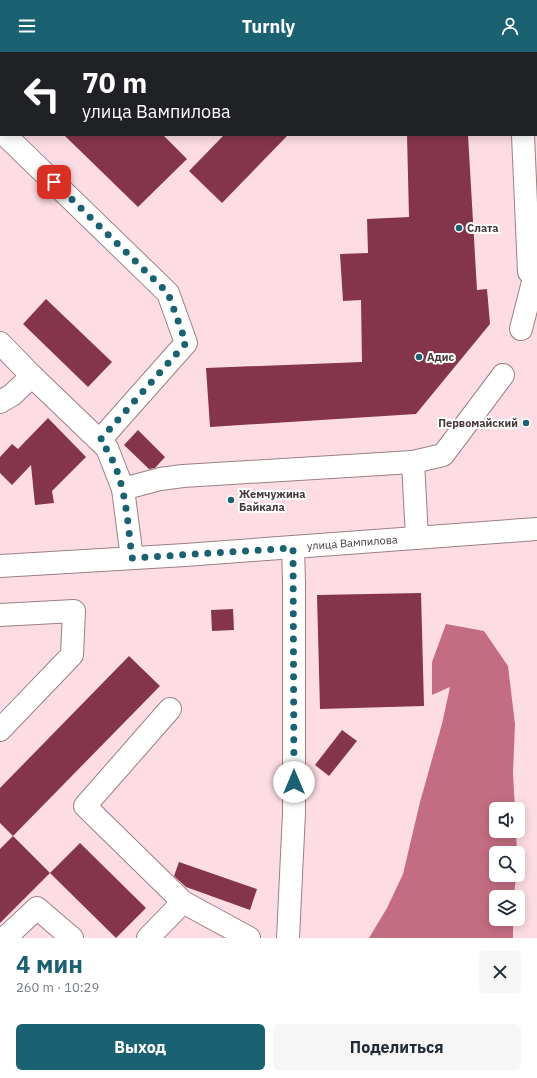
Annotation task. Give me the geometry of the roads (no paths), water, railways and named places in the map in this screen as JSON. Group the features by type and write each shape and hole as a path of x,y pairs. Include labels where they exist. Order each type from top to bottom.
{"street":[{"path":"6,136 168,293 186,343 100,440"},
{"path":"521,329 536,279 529,272 523,136"},
{"path":"0,343 32,376 100,440 111,456 123,489 132,558"},
{"path":"123,489 160,479 183,476 413,462 443,455 503,375"},
{"path":"0,402 12,395 32,376"},
{"path":"413,462 417,538"},
{"name":"улица Вампилова","path":"0,566 293,548 537,529"},
{"path":"288,938 294,813 293,548"},
{"path":"0,615 74,611 72,655 0,730"},
{"path":"170,709 85,806 183,902 249,938"},
{"path":"148,938 183,902"},
{"path":"5,938 37,908 72,938"}],"place":[{"name":"Слата","path":"459,228"},
{"name":"Адис","path":"419,357"},
{"name":"Первомайский","path":"526,423"},
{"name":"Жемчужина Байкала","path":"231,500"}]}
